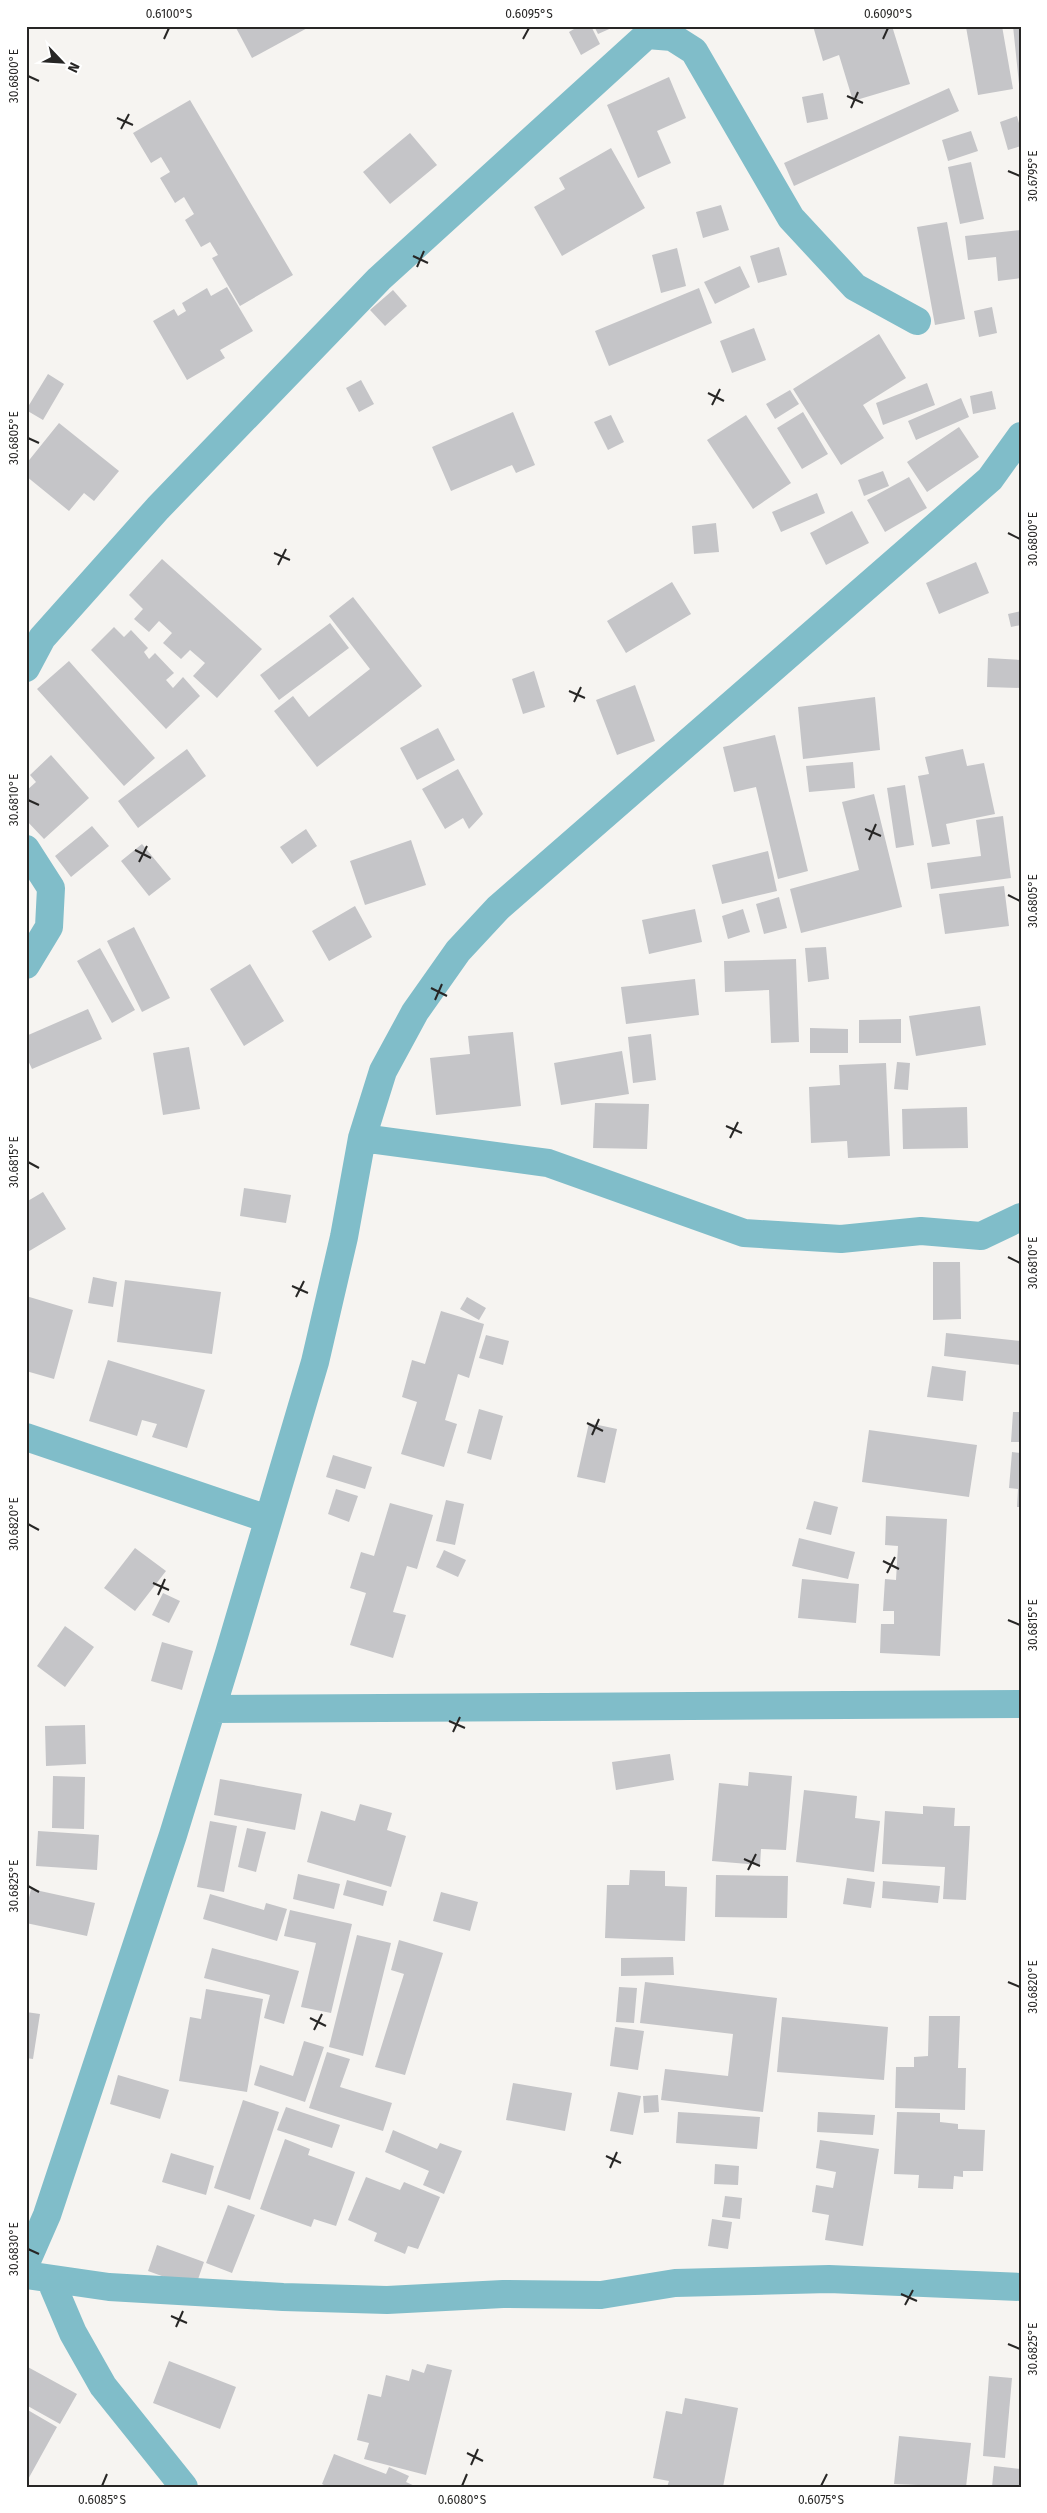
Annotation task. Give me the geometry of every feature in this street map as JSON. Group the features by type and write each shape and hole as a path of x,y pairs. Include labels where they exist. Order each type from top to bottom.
{"street":[{"path":"26,668 42,638 158,508 379,279 647,34 672,37 694,51 791,218 855,287 917,321"},
{"path":"26,2262 36,2213 174,1835 315,1362 344,1237 362,1138 383,1071 415,1012 458,951 492,915 990,478 1021,436"},
{"path":"26,849 51,888 49,927 26,965"},
{"path":"362,1138 548,1162 744,1233 841,1239 922,1231 981,1236 1021,1218"},
{"path":"26,1437 268,1519"},
{"path":"212,1709 1021,1704"},
{"path":"38,2277 128,2288 283,2298 387,2300 503,2294 601,2295 676,2283 819,2279 1021,2287"},
{"path":"38,2277 103,2386 184,2487"}],"building":[{"path":"235,26 311,26 252,58"},
{"path":"579,26 591,26 600,44 581,55 569,32"},
{"path":"594,26 616,26 598,34"},
{"path":"813,26 892,26 910,84 853,101 839,55 823,61"},
{"path":"1002,26 1013,89 978,95 966,27"},
{"path":"1013,26 1021,26 1021,84 1019,84"},
{"path":"669,77 686,118 657,131 671,163 638,178 607,105"},
{"path":"949,88 959,111 794,186 784,163"},
{"path":"823,93 828,119 807,123 802,97"},
{"path":"190,100 293,275 240,306 212,258 218,255 210,242 201,247 185,220 194,214 184,197 175,203 160,178 170,172 161,157 151,163 133,133"},
{"path":"1017,116 1021,130 1021,146 1008,150 1000,122"},
{"path":"971,131 978,151 948,161 942,140"},
{"path":"410,133 437,165 390,204 363,172"},
{"path":"611,148 645,208 562,256 534,207 565,189 559,178"},
{"path":"971,162 984,219 960,224 948,167"},
{"path":"721,205 729,230 703,238 696,212"},
{"path":"947,222 965,319 935,325 917,227"},
{"path":"1021,230 1021,278 998,281 996,257 968,260 965,236"},
{"path":"779,247 787,275 758,283 750,256"},
{"path":"677,248 686,286 661,293 652,255"},
{"path":"740,266 750,287 715,304 704,282"},
{"path":"227,287 253,331 220,350 225,358 187,380 153,321 174,309 178,316 186,311 182,303 207,288 211,296"},
{"path":"699,288 712,323 609,366 595,331"},
{"path":"393,290 407,306 385,326 370,310"},
{"path":"992,307 997,333 979,337 974,311"},
{"path":"754,328 766,360 732,373 720,341"},
{"path":"879,334 906,378 863,405 884,438 841,465 793,389"},
{"path":"48,374 64,384 43,420 26,410"},
{"path":"361,380 374,404 359,412 346,388"},
{"path":"927,383 935,405 883,425 876,403"},
{"path":"790,390 799,404 775,419 766,404"},
{"path":"992,391 996,409 973,414 970,396"},
{"path":"961,398 969,417 916,440 908,421"},
{"path":"513,412 535,465 516,473 512,465 451,491 432,447"},
{"path":"803,412 828,454 802,469 777,428"},
{"path":"611,415 624,442 608,450 594,422"},
{"path":"746,415 791,483 753,509 707,440"},
{"path":"59,423 119,471 94,501 84,493 69,511 26,476 26,464"},
{"path":"959,427 979,457 927,492 907,462"},
{"path":"883,471 889,486 864,496 858,480"},
{"path":"909,477 927,508 885,532 867,500"},
{"path":"817,493 825,513 781,532 772,512"},
{"path":"852,511 869,543 826,565 810,533"},
{"path":"716,523 719,552 694,554 692,526"},
{"path":"162,559 262,649 217,698 193,676 205,663 190,650 181,659 163,643 172,633 159,621 149,632 134,619 143,609 129,595"},
{"path":"976,562 989,593 939,614 926,583"},
{"path":"672,582 691,614 626,653 607,621"},
{"path":"353,597 422,686 317,767 274,711 293,696 309,717 370,669 329,616"},
{"path":"1021,611 1021,625 1011,627 1008,614"},
{"path":"330,623 349,648 279,700 260,675"},
{"path":"114,627 124,637 131,630 148,648 144,652 149,659 155,653 174,673 166,680 173,688 183,677 200,696 166,729 91,650"},
{"path":"988,658 1021,660 1021,688 987,687"},
{"path":"69,661 155,758 124,786 37,689"},
{"path":"534,671 545,707 523,714 512,679"},
{"path":"635,685 655,741 617,755 596,700"},
{"path":"875,697 880,750 803,759 798,707"},
{"path":"438,728 455,760 417,780 400,748"},
{"path":"775,735 808,871 778,879 756,787 734,792 723,747"},
{"path":"187,749 206,776 138,828 118,801"},
{"path":"963,749 967,766 984,763 995,814 946,824 950,844 932,847 918,776 929,774 925,757"},
{"path":"51,755 89,798 44,839 26,820 26,791 36,782 30,775"},
{"path":"853,762 855,788 809,792 806,766"},
{"path":"458,769 483,814 469,829 463,818 445,829 422,789"},
{"path":"905,785 914,845 896,848 887,788"},
{"path":"874,794 902,907 801,933 790,889 859,870 842,802"},
{"path":"1003,816 1011,878 931,889 927,863 981,856 976,820"},
{"path":"92,826 109,846 71,877 55,856"},
{"path":"306,829 317,846 292,864 280,847"},
{"path":"411,840 426,885 365,905 350,861"},
{"path":"142,844 171,879 149,896 121,861"},
{"path":"768,851 777,891 722,904 712,865"},
{"path":"1004,886 1009,926 945,934 939,894"},
{"path":"779,897 787,928 764,934 756,904"},
{"path":"355,906 372,937 329,961 312,931"},
{"path":"695,909 702,942 649,954 642,920"},
{"path":"743,909 750,932 728,939 722,916"},
{"path":"134,927 170,998 142,1012 107,941"},
{"path":"826,947 829,979 808,982 805,948"},
{"path":"100,948 135,1010 112,1023 77,961"},
{"path":"796,959 799,1042 771,1043 769,990 725,992 724,961"},
{"path":"250,964 284,1021 244,1046 210,989"},
{"path":"695,979 699,1015 626,1024 621,987"},
{"path":"980,1006 986,1045 916,1056 909,1016"},
{"path":"88,1009 102,1039 32,1069 26,1056 26,1036"},
{"path":"901,1019 901,1043 859,1043 859,1020"},
{"path":"810,1028 848,1029 848,1053 810,1053"},
{"path":"513,1032 521,1106 436,1115 430,1058 470,1054 468,1036"},
{"path":"651,1034 656,1080 633,1083 628,1037"},
{"path":"189,1047 200,1109 163,1115 153,1053"},
{"path":"622,1051 629,1094 561,1105 554,1063"},
{"path":"897,1062 910,1063 908,1090 894,1089"},
{"path":"886,1063 890,1156 848,1158 847,1141 811,1143 809,1087 840,1085 839,1065"},
{"path":"595,1103 649,1104 647,1149 593,1148"},
{"path":"967,1107 968,1148 903,1149 902,1109"},
{"path":"244,1188 291,1195 286,1223 240,1216"},
{"path":"43,1192 66,1229 26,1253 26,1202"},
{"path":"933,1262 960,1262 961,1319 933,1320"},
{"path":"93,1277 117,1282 113,1307 88,1303"},
{"path":"125,1280 221,1292 212,1354 117,1342"},
{"path":"26,1296 73,1310 54,1379 26,1371"},
{"path":"467,1297 486,1308 479,1320 460,1309"},
{"path":"441,1311 484,1324 469,1378 458,1374 445,1420 457,1424 444,1467 401,1454 417,1402 402,1397 412,1360 425,1364"},
{"path":"946,1333 1021,1341 1021,1365 944,1356"},
{"path":"486,1335 509,1341 503,1365 479,1358"},
{"path":"108,1360 205,1390 187,1448 152,1437 157,1424 142,1420 137,1436 89,1421"},
{"path":"932,1366 966,1371 963,1401 927,1397"},
{"path":"479,1409 503,1416 491,1460 467,1453"},
{"path":"1013,1412 1021,1412 1021,1442 1011,1442"},
{"path":"589,1423 617,1429 605,1483 577,1477"},
{"path":"869,1430 977,1445 969,1497 862,1482"},
{"path":"1012,1452 1021,1453 1021,1507 1017,1507 1018,1489 1009,1488"},
{"path":"333,1455 372,1467 365,1489 326,1477"},
{"path":"336,1489 358,1496 349,1522 328,1514"},
{"path":"446,1500 464,1504 455,1545 436,1541"},
{"path":"814,1501 838,1507 831,1535 806,1529"},
{"path":"390,1503 433,1515 417,1569 407,1566 393,1612 406,1615 393,1658 350,1645 366,1593 350,1588 361,1552 374,1556"},
{"path":"886,1516 947,1519 940,1656 880,1653 881,1624 894,1624 894,1611 883,1611 885,1579 896,1580 898,1546 885,1545"},
{"path":"799,1538 855,1552 848,1579 792,1566"},
{"path":"135,1548 166,1571 135,1611 104,1588"},
{"path":"444,1550 466,1560 458,1577 436,1567"},
{"path":"802,1579 859,1584 856,1623 798,1618"},
{"path":"163,1593 180,1601 169,1623 152,1615"},
{"path":"65,1626 94,1647 65,1687 37,1666"},
{"path":"162,1642 193,1651 182,1690 151,1681"},
{"path":"85,1725 86,1764 46,1766 45,1726"},
{"path":"670,1754 674,1780 616,1790 612,1762"},
{"path":"749,1772 792,1776 786,1850 761,1849 760,1865 712,1861 719,1783 748,1786"},
{"path":"53,1776 85,1777 84,1829 52,1828"},
{"path":"220,1779 302,1794 295,1830 214,1815"},
{"path":"804,1790 857,1796 855,1818 880,1821 874,1872 796,1862"},
{"path":"360,1804 392,1813 387,1830 406,1836 391,1887 307,1862 321,1811 355,1821"},
{"path":"923,1806 955,1808 954,1826 970,1826 966,1900 943,1899 945,1867 882,1864 885,1811 923,1814"},
{"path":"210,1821 237,1826 224,1892 197,1887"},
{"path":"247,1828 266,1832 256,1872 238,1867"},
{"path":"38,1831 99,1835 97,1870 36,1866"},
{"path":"630,1870 665,1871 665,1886 687,1887 685,1941 605,1938 607,1885 629,1885"},
{"path":"298,1874 340,1884 334,1909 293,1899"},
{"path":"716,1875 788,1876 787,1918 715,1917"},
{"path":"847,1878 875,1882 871,1908 843,1904"},
{"path":"347,1880 387,1891 383,1906 343,1895"},
{"path":"883,1881 940,1886 938,1903 882,1898"},
{"path":"31,1889 95,1903 87,1936 26,1923 26,1910"},
{"path":"441,1892 478,1902 470,1931 433,1921"},
{"path":"210,1894 264,1910 266,1903 287,1909 277,1941 203,1919"},
{"path":"290,1910 352,1924 331,2013 301,2007 316,1943 284,1936"},
{"path":"357,1935 391,1943 363,2056 329,2047"},
{"path":"399,1940 443,1953 405,2075 375,2067 404,1974 391,1970"},
{"path":"212,1948 299,1971 284,2024 264,2018 270,1995 204,1978"},
{"path":"673,1957 674,1975 621,1976 621,1958"},
{"path":"645,1982 777,1998 763,2112 661,2100 665,2069 728,2076 733,2034 640,2023"},
{"path":"619,1987 637,1988 634,2023 616,2022"},
{"path":"206,1989 263,1999 247,2092 179,2081 190,2017 201,2019"},
{"path":"26,2012 40,2014 33,2059 26,2058"},
{"path":"929,2016 960,2016 958,2068 966,2068 965,2110 895,2108 896,2067 914,2067 914,2057 928,2056"},
{"path":"782,2017 888,2027 884,2080 777,2072"},
{"path":"615,2027 644,2031 638,2070 610,2066"},
{"path":"304,2041 324,2047 305,2102 254,2085 260,2065 293,2076"},
{"path":"327,2052 350,2059 340,2087 392,2103 383,2131 309,2108"},
{"path":"118,2075 169,2090 160,2119 110,2104"},
{"path":"513,2083 572,2093 565,2131 506,2120"},
{"path":"618,2092 641,2096 633,2135 610,2131"},
{"path":"658,2095 659,2112 644,2113 643,2096"},
{"path":"243,2100 279,2112 250,2200 214,2188"},
{"path":"286,2107 340,2125 332,2148 277,2130"},
{"path":"678,2112 760,2117 757,2149 676,2143"},
{"path":"818,2112 875,2115 873,2135 817,2132"},
{"path":"897,2112 940,2113 940,2122 958,2124 958,2129 985,2130 983,2171 963,2171 963,2177 954,2176 953,2189 918,2188 919,2175 894,2174"},
{"path":"393,2130 437,2149 440,2143 462,2151 444,2194 423,2185 429,2171 385,2152"},
{"path":"285,2139 310,2149 308,2155 355,2172 336,2226 314,2219 311,2227 260,2209"},
{"path":"820,2140 879,2149 863,2246 825,2240 829,2215 812,2212 816,2185 833,2188 836,2172 816,2168"},
{"path":"171,2153 214,2166 206,2195 162,2182"},
{"path":"715,2164 739,2166 738,2185 714,2184"},
{"path":"366,2177 400,2190 404,2182 440,2197 418,2249 408,2246 405,2254 374,2241 377,2233 348,2220"},
{"path":"725,2196 742,2198 740,2219 722,2217"},
{"path":"228,2205 255,2215 232,2273 206,2263"},
{"path":"712,2219 732,2222 728,2249 708,2246"},
{"path":"157,2245 204,2262 195,2288 148,2271"},
{"path":"169,2361 236,2387 220,2429 153,2403"},
{"path":"427,2364 452,2370 426,2475 364,2459 369,2443 357,2440 368,2394 381,2397 386,2375 409,2381 412,2369 424,2373"},
{"path":"26,2366 77,2394 60,2424 26,2405"},
{"path":"989,2376 1012,2378 1005,2458 983,2456"},
{"path":"685,2398 738,2408 723,2487 667,2487 669,2481 653,2478 666,2411 682,2414"},
{"path":"26,2409 57,2427 26,2483"},
{"path":"899,2436 971,2443 966,2487 894,2484"},
{"path":"334,2454 386,2474 389,2467 409,2476 406,2482 417,2487 328,2487 322,2484"},
{"path":"994,2466 1021,2469 1021,2487 992,2487"}]}
